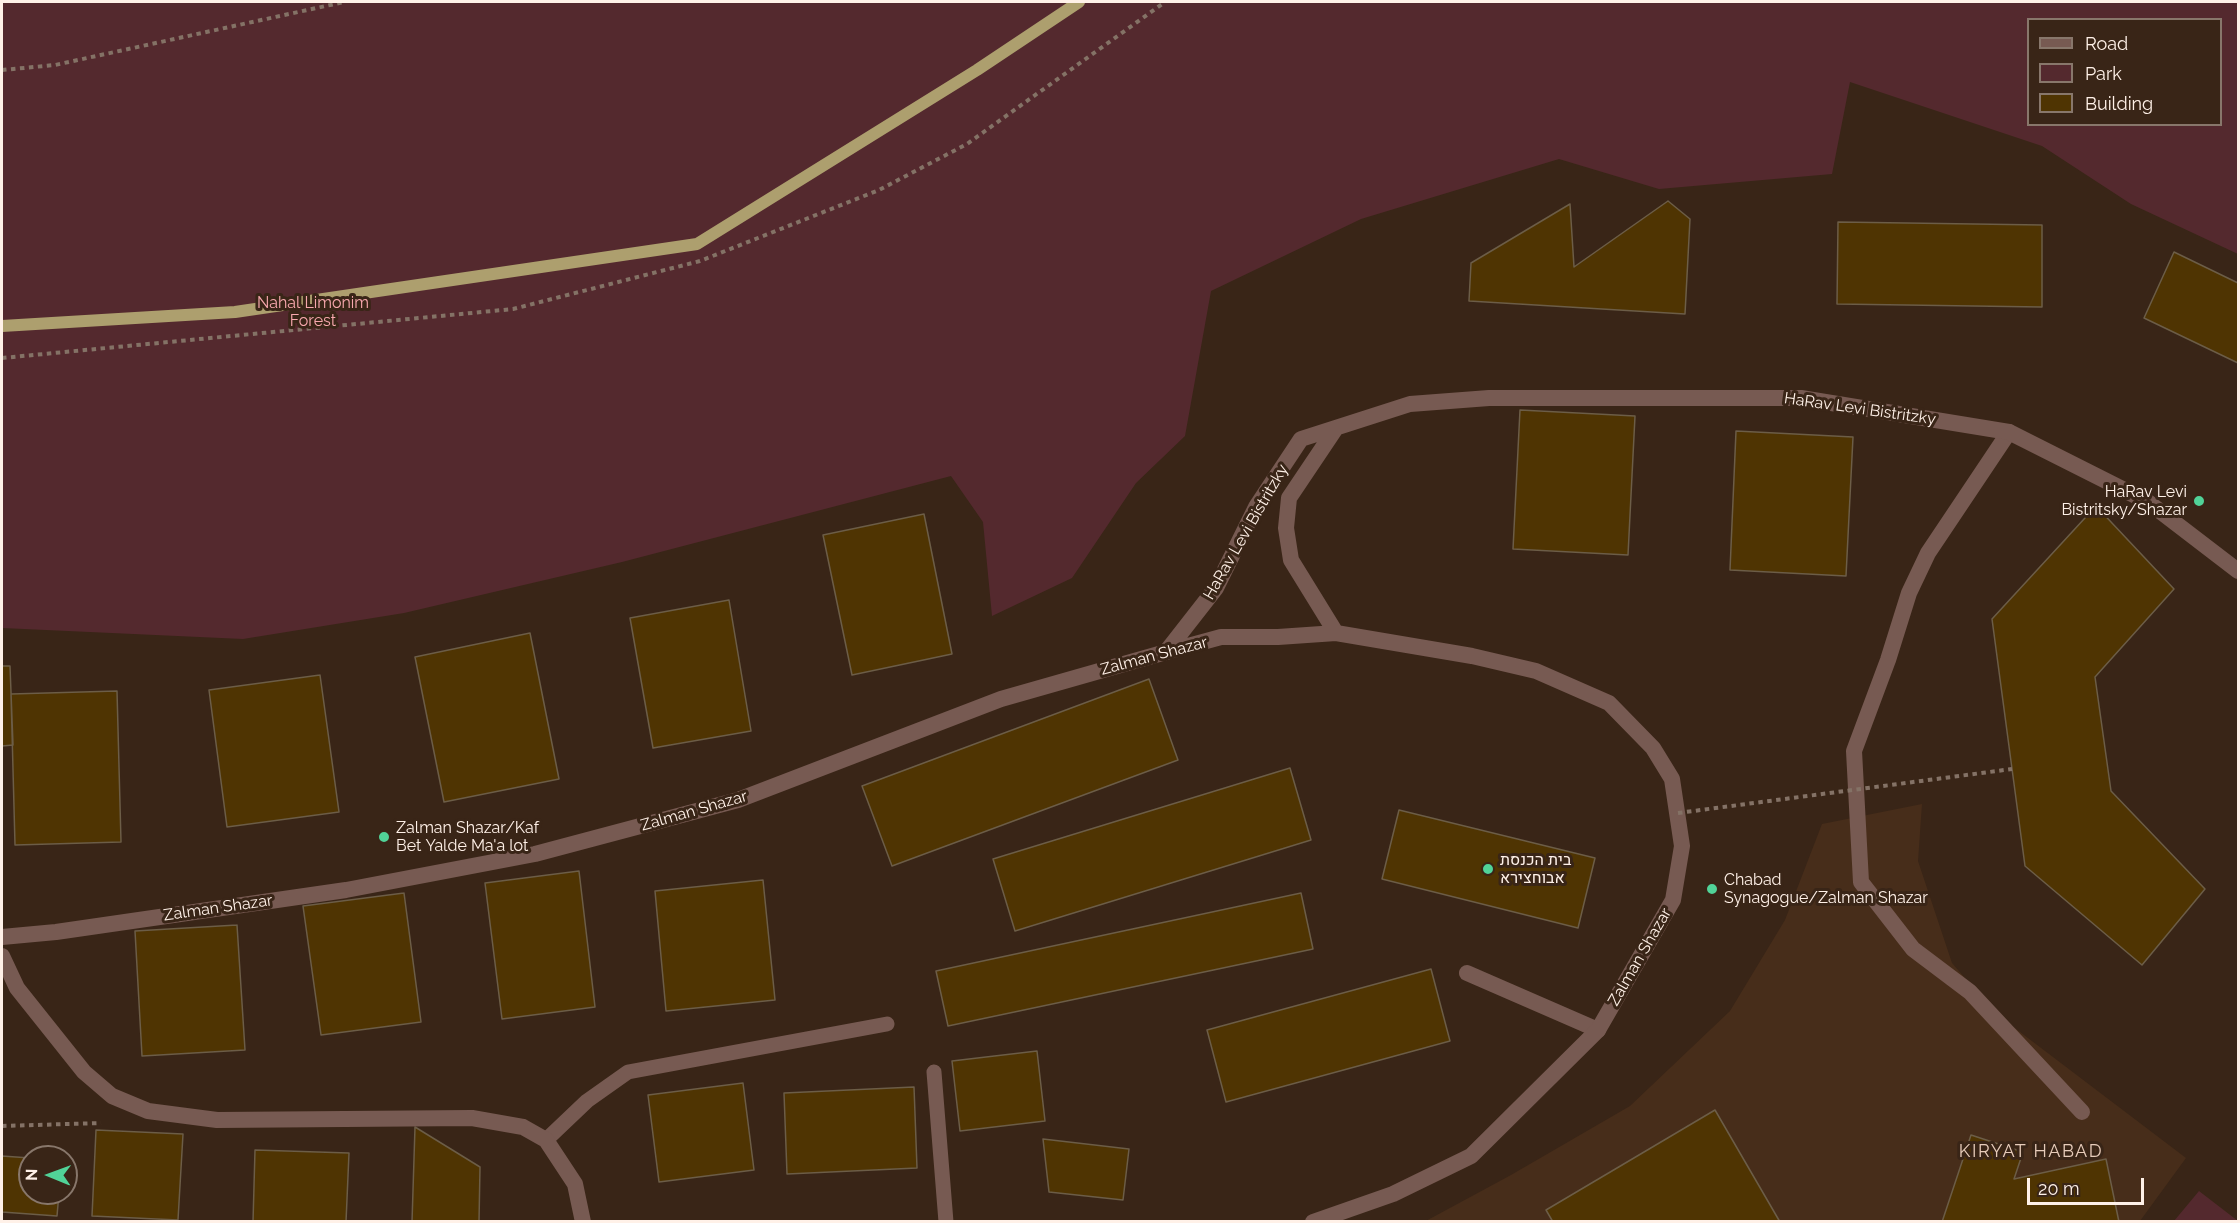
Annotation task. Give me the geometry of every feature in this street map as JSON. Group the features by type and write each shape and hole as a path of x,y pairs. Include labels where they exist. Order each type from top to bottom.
{"street":[{"name":"HaRav Levi Bistritzky","path":"1166,652 1216,588 1256,507 1301,439 1410,404 1489,398 1801,398 2009,432 2148,502 2238,571"},
{"name":"HaRav Levi Bistritzky","path":"1336,428 1289,498 1286,528 1291,560 1336,633"},
{"path":"2009,432 1928,553 1909,593 1888,660 1854,751 1861,882 1913,949 1970,992 2082,1112"},
{"name":"Zalman Shazar","path":"2,937 56,932 346,890 535,854 738,800 1000,699 1221,637 1336,633 1472,656 1536,671 1609,703 1653,748 1672,779 1682,846 1673,900 1598,1030 1472,1156 1393,1194 1313,1221"},
{"path":"2,956 17,988 84,1072 112,1096 148,1111 217,1120 472,1118 523,1127 546,1140 575,1184 583,1221"},
{"path":"1467,973 1598,1030"}],"lane":[{"path":"546,1140 587,1101 628,1072 887,1024"},
{"path":"934,1072 946,1221"}],"path":[{"path":"2,70 55,65 344,2"},
{"path":"2,358 513,309 700,261 879,190 967,144 1165,2"},
{"path":"1678,813 2012,769"},
{"path":"2,1125 100,1123 137,1106"}],"shaded area":[{"path":"1922,804 1918,861 1952,963 1995,1013 2186,1158 2140,1221 1424,1222 1630,1106 1730,1011 1785,920 1822,824"}],"green space":[{"name":"Nahal Limonim Forest","path":"2,2 2238,2 2238,254 2131,204 2042,146 1850,82 1832,174 1659,189 1559,159 1361,219 1211,291 1185,436 1136,483 1072,578 992,616 983,522 951,476 622,562 404,613 243,639 2,628"},
{"path":"2199,1191 2238,1221 2174,1221"}],"building":[{"path":"1668,201 1690,219 1685,314 1469,301 1471,263 1570,204 1574,267"},
{"path":"1838,222 2042,225 2042,307 1837,304"},
{"path":"2174,252 2238,283 2238,363 2144,318"},
{"path":"1520,410 1635,416 1628,555 1513,549"},
{"path":"1736,431 1853,437 1846,576 1730,570"},
{"path":"2096,506 2174,589 2095,677 2111,791 2205,889 2142,965 2025,866 1992,619"},
{"path":"924,514 952,654 852,675 823,535"},
{"path":"729,600 751,731 653,748 630,618"},
{"path":"530,633 559,779 444,802 415,657"},
{"path":"2,666 10,666 13,745 2,746"},
{"path":"320,675 339,812 227,827 209,690"},
{"path":"1149,679 1178,760 892,866 862,786"},
{"path":"117,691 121,842 15,845 11,694"},
{"path":"1290,768 1311,840 1015,931 993,859"},
{"name":"בית הכנסת אבוחצירא","path":"1399,810 1595,858 1578,928 1382,879"},
{"path":"579,871 595,1007 502,1019 485,883"},
{"path":"763,880 775,1000 666,1011 655,891"},
{"path":"404,893 421,1022 321,1035 303,906"},
{"path":"1301,893 1313,949 948,1026 936,971"},
{"path":"237,925 245,1050 142,1056 135,931"},
{"path":"1431,969 1450,1041 1226,1102 1207,1030"},
{"path":"1037,1051 1045,1121 960,1131 952,1061"},
{"path":"743,1083 754,1170 659,1182 648,1095"},
{"path":"914,1087 917,1168 787,1174 784,1093"},
{"path":"1715,1110 1780,1222 1553,1222 1546,1210"},
{"path":"415,1127 480,1167 479,1222 412,1222"},
{"path":"96,1130 183,1134 178,1220 92,1216"},
{"path":"1971,1135 2023,1152 2014,1179 2106,1159 2119,1222 1942,1222"},
{"path":"1043,1139 1129,1149 1123,1200 1049,1192"},
{"path":"255,1150 349,1153 346,1222 253,1222"},
{"path":"2,1156 18,1157 18,1205 58,1205 57,1216 2,1212"}],"waterway":[{"path":"2,326 235,312 697,244 977,70 1079,2"}],"place":[{"name":"HaRav Levi Bistritsky/Shazar","path":"2199,501"},
{"name":"Zalman Shazar/Kaf Bet Yalde Ma'a lot","path":"384,837"},
{"name":"בית הכנסת אבוחצירא","path":"1488,869"},
{"name":"Chabad Synagogue/Zalman Shazar","path":"1712,889"}],"district":[{"name":"KIRYAT HABAD","path":"2031,1152"}]}
